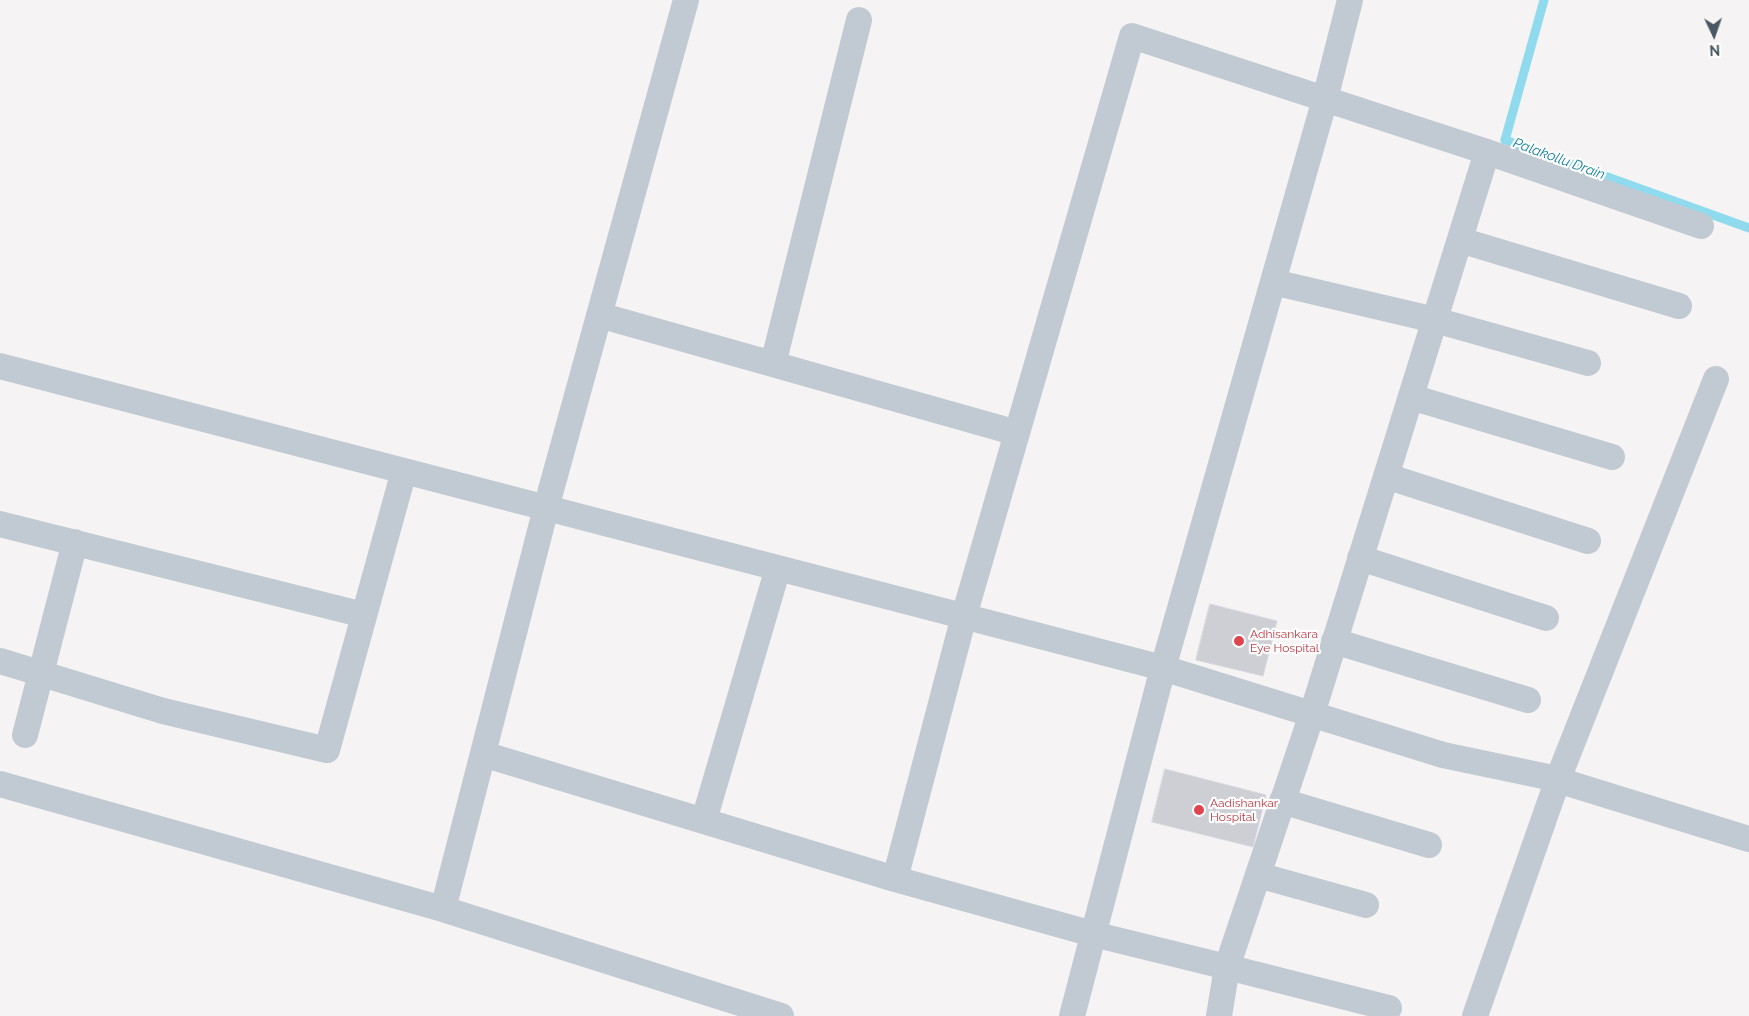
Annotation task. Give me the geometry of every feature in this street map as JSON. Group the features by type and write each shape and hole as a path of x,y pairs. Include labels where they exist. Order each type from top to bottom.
{"street":[{"path":"443,909 546,508 686,0"},
{"path":"1072,1016 1163,668 1325,99 1350,0"},
{"path":"773,364 859,20"},
{"path":"895,878 964,616 1132,36 1487,152 1701,226"},
{"path":"1218,1016 1227,967 1312,714 1487,152"},
{"path":"1460,240 1678,306"},
{"path":"1273,282 1435,320 1588,363"},
{"path":"599,315 1017,433"},
{"path":"0,366 1163,668 1443,755 1558,779 1749,839"},
{"path":"1475,1016 1558,779 1716,379"},
{"path":"1411,397 1612,457"},
{"path":"0,661 163,711 327,750 404,471"},
{"path":"1386,476 1588,540"},
{"path":"0,524 364,615"},
{"path":"25,735 75,542"},
{"path":"1360,558 1546,618"},
{"path":"704,820 778,568"},
{"path":"1334,641 1528,700"},
{"path":"483,754 895,878 1093,934 1388,1008"},
{"path":"0,784 443,909 781,1016"},
{"path":"1282,801 1429,844"},
{"path":"1258,875 1366,905"}],"building":[{"path":"1210,604 1277,621 1263,676 1196,660"},
{"path":"1165,769 1266,795 1253,847 1152,822"}],"waterway":[{"name":"Palakollu Drain","path":"1544,0 1505,140 1749,228"}],"place":[{"name":"Adhisankara Eye Hospital","path":"1239,641"},
{"name":"Aadishankar Hospital","path":"1199,810"}]}
